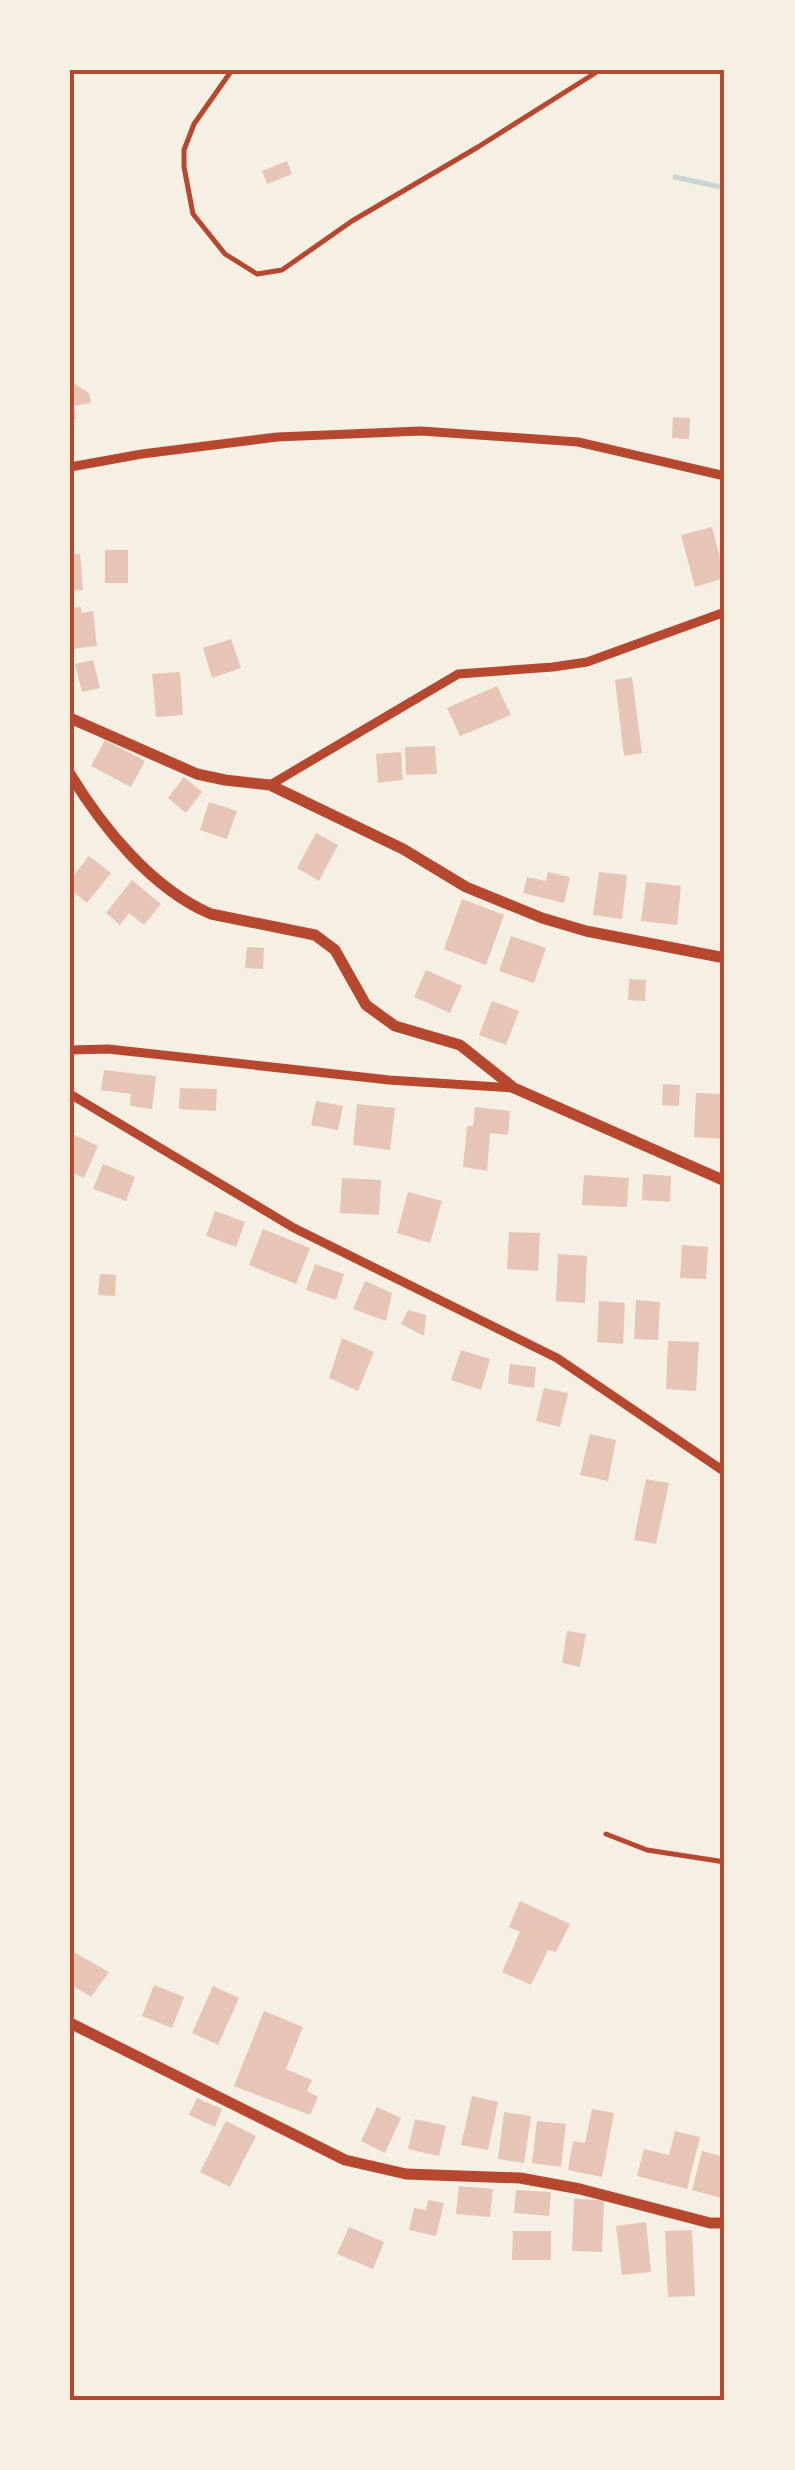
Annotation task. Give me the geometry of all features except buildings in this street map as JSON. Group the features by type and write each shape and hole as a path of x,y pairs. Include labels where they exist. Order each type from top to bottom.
{"street":[{"path":"70,467 277,437 421,431 578,442 725,476"},
{"path":"270,784 458,674 587,662 725,612"},
{"path":"70,718 197,774 270,784 403,849 466,888 542,918 586,931 725,958"},
{"path":"70,774 90,806 139,864 182,899 211,914 316,935 334,950 366,1005 395,1026 460,1046 514,1088 725,1181"},
{"path":"70,1050 108,1049 388,1080 514,1088"},
{"path":"70,1094 294,1228 556,1358 725,1472"},
{"path":"70,2024 345,2160 406,2174 520,2178 725,2223"}],"lane":[{"path":"232,70 194,124 184,150 184,167 193,214 225,254 258,274 282,270 352,221 600,70"},
{"path":"606,1834 647,1850 725,1862"}],"waterway":[{"path":"675,177 725,188"}]}
